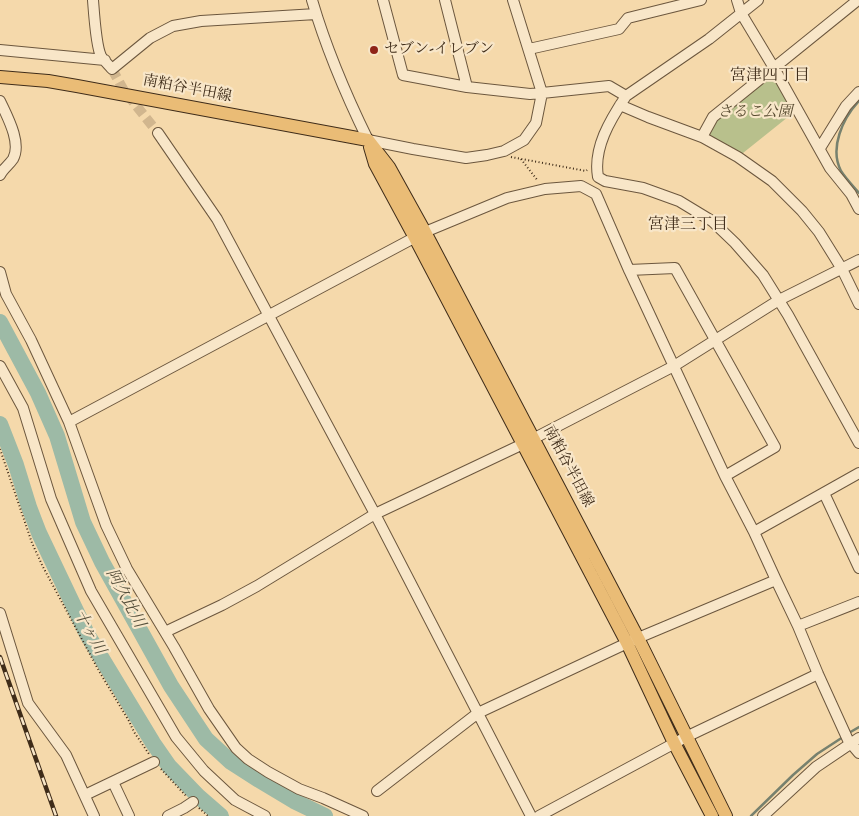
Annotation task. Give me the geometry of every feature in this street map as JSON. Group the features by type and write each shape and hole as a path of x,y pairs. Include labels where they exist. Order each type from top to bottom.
{"main road":[{"name":"南粕谷半田線","path":"0,77 25,78 77,86 368,140 375,164 420,235 632,640 686,737 718,814"},
{"name":"南粕谷半田線","path":"632,640 674,743 718,814"}],"street":[{"path":"93,0 98,46 102,56 112,69 150,38 173,26 200,20 316,14"},
{"path":"312,0 344,89 368,140 466,158 504,151 524,140 536,123 542,93 515,0"},
{"path":"383,0 403,75 467,87 530,94 609,86 623,100 648,117 702,137 738,157 772,180 802,211 819,232 842,269 859,304"},
{"path":"445,0 467,87"},
{"path":"529,49 619,29 628,18 700,0"},
{"path":"738,0 740,13 774,68 830,168 851,194 859,209"},
{"path":"758,0 709,39 623,100 614,114 601,143 596,166 598,177 605,181 643,188 679,202 712,221 735,243 763,275 779,300 859,443"},
{"path":"702,137 713,117 858,0"},
{"path":"0,50 105,60"},
{"path":"820,148 846,106 859,92"},
{"path":"0,101 11,126 17,147 13,159 0,176"},
{"path":"158,133 217,219 375,514 531,816"},
{"path":"69,422 420,235 507,198 545,189 581,186 596,194 629,270 725,476 754,532 798,626 843,729 853,740 859,753"},
{"path":"165,632 257,586 375,514 528,441 674,366 779,300 859,260"},
{"path":"629,270 675,268 775,447 725,476"},
{"path":"0,272 6,294 31,340 69,422 106,525 127,569 209,709 236,748 248,759 299,789 363,816"},
{"path":"0,366 23,408 51,499 91,591 176,737 204,771 235,800 265,816"},
{"path":"754,532 859,473"},
{"path":"824,493 859,567"},
{"path":"377,791 478,714 632,640 776,580"},
{"path":"798,626 859,602"},
{"path":"0,613 28,703 66,756 94,816"},
{"path":"539,816 674,743 818,674"},
{"path":"763,816 816,767 853,740"},
{"path":"85,795 154,762"},
{"path":"113,782 129,816"},
{"path":"168,816 188,809"}],"path":[{"path":"504,151 508,156 586,171 596,166"},
{"path":"521,159 545,189"},
{"path":"0,449 32,543 99,671 130,721 134,732 188,809 208,816"}],"green space":[{"name":"さるこ公園","path":"774,68 798,109 738,157 702,137 713,117"}],"waterway":[{"path":"859,101 843,125 836,153 841,171 859,193"},
{"name":"阿久比川","path":"0,322 38,393 57,436 83,522 102,562 171,686 206,739 231,762 294,801 325,816"},
{"name":"十ヶ川","path":"0,424 39,533 87,634 169,766 198,796 221,816"},
{"path":"847,734 859,727"},
{"path":"751,816 817,754 843,737"}],"tunnel":[{"path":"112,69 123,89 158,133"}],"railway":[{"path":"0,657 56,816"}],"place":[{"name":"セブン-イレブン","path":"374,50"}],"district":[{"name":"宮津四丁目","path":"770,77"},
{"name":"宮津三丁目","path":"688,226"}]}
